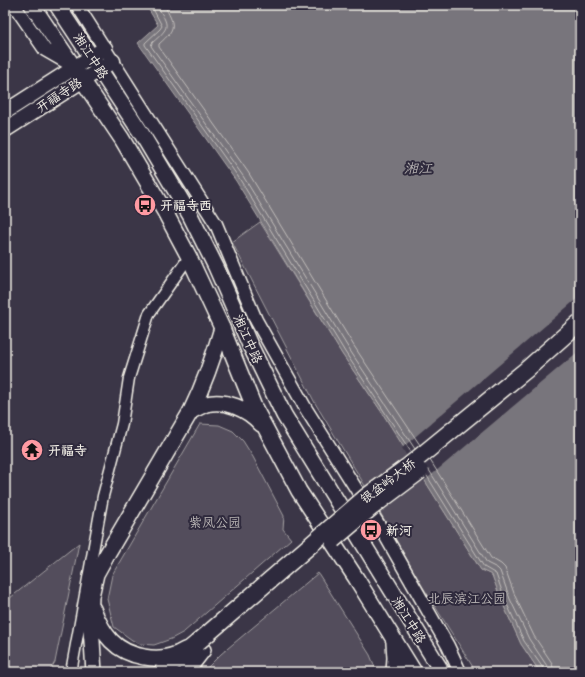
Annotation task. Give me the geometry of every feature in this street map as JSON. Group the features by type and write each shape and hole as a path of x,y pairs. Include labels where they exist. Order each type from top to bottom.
{"highway":[{"name":"银盆岭大桥","path":"200,646 366,497 407,467 526,370 580,322"},
{"name":"银盆岭大桥","path":"200,646 372,507 414,476 580,337"},
{"path":"162,672 200,646"},
{"path":"177,672 200,646"}],"main road":[{"name":"湘江中路","path":"32,5 122,139 165,212 222,328 254,407 299,491 356,578 414,672"},
{"name":"湘江中路","path":"57,5 140,131 190,215 216,267 250,345 284,416 442,672"},
{"name":"开福寺路","path":"96,63 105,48"},
{"name":"开福寺路","path":"5,112 96,63 114,61"},
{"name":"开福寺路","path":"5,130 78,73"},
{"path":"94,672 90,616 91,596 96,574 191,411 212,364 222,328"},
{"path":"191,411 206,404 215,403 233,405 254,417 266,429"},
{"path":"91,596 93,608 104,632 118,648 125,652 142,657 165,658 200,646"},
{"path":"393,640 395,658 394,672"},
{"path":"186,672 200,646"}],"street":[{"name":"湘江中路","path":"14,5 45,50 78,73"},
{"path":"77,5 114,61 216,224 260,327 306,409 382,530 448,646 460,672"},
{"path":"71,672 103,496 122,424 129,378 149,314 188,257"},
{"path":"448,646 452,672"}],"green space":[{"name":"北辰滨江公园","path":"260,222 342,354 383,414 481,570 492,575 502,602 521,644 540,672 476,672 421,584 361,479 315,403 232,242"},
{"name":"紫凤公园","path":"200,424 219,425 233,431 243,441 284,516 283,529 291,539 184,632 171,639 154,645 140,644 114,627 107,599 112,575"},
{"path":"79,543 55,662 49,672 5,672 5,602"},
{"path":"318,573 370,655 377,672 203,672 221,654"}],"water":[{"name":"湘江","path":"146,5 580,5 580,672 540,672 521,644 502,602 492,575 481,570 383,414 342,354 236,181 138,43 158,25"}],"pier":[{"path":"580,296 580,350 423,482 402,448"}],"place":[{"name":"开福寺西","path":"145,205"},
{"name":"开福寺","path":"32,450"},
{"name":"新河","path":"371,530"}]}
